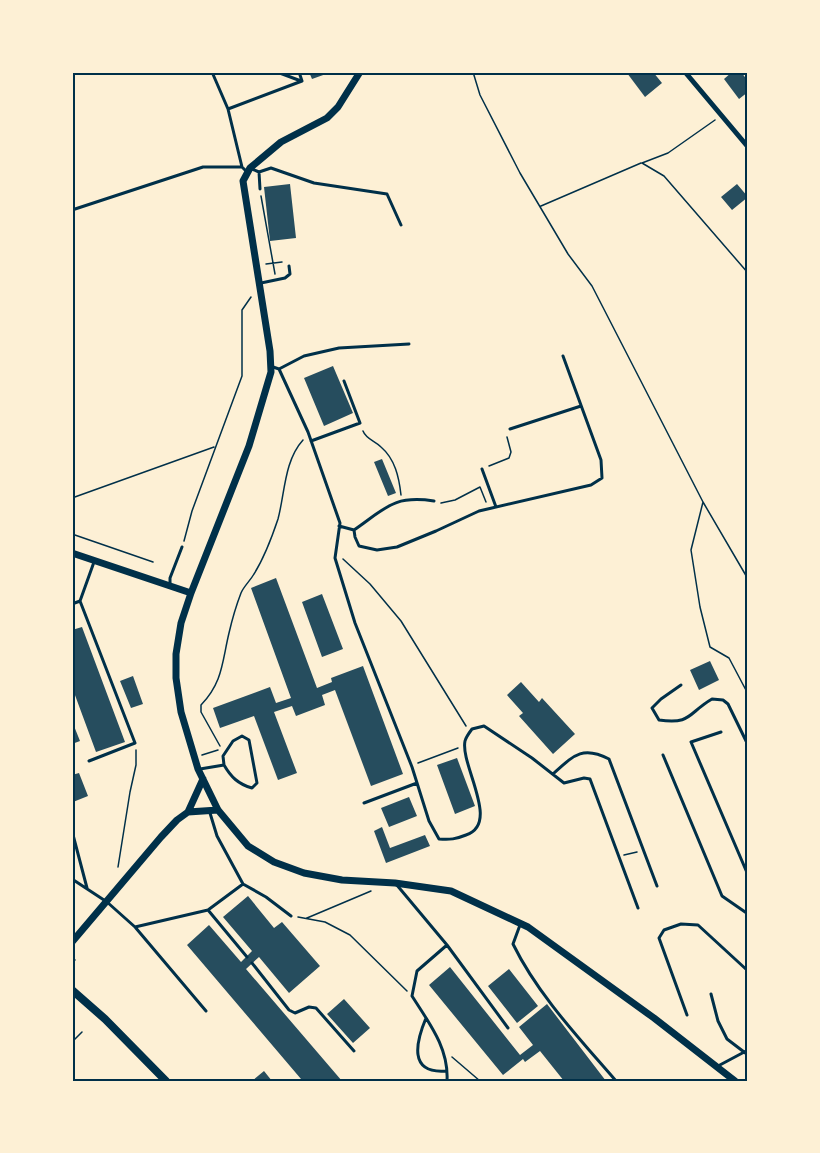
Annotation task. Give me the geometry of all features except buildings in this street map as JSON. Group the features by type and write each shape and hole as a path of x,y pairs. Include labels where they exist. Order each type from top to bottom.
{"main road":[{"path":"72,990 105,1019 166,1081"}],"street":[{"path":"360,72 338,107 327,118 281,141 247,169 243,181 271,366 249,446 190,592 181,623 176,654 176,678 181,712 198,769 218,810 248,846 274,862 304,873 342,880 395,883 451,891 520,923 654,1018 735,1081"},
{"path":"685,72 748,147"},
{"path":"72,553 190,592"},
{"path":"188,813 203,778"},
{"path":"72,942 174,823 188,813 218,810"}],"lane":[{"path":"213,72 228,109 247,169"},
{"path":"278,72 302,81"},
{"path":"299,72 302,81"},
{"path":"228,109 302,81"},
{"path":"72,210 203,167 247,169 259,172 272,168 314,183 387,194 401,225"},
{"path":"259,172 260,189"},
{"path":"259,283 285,278 290,274 289,266"},
{"path":"279,369 304,356 339,348 409,344"},
{"path":"354,530 359,546 377,550 397,547 489,508 591,485 602,477 601,460 563,356"},
{"path":"271,366 279,369 311,441 339,526 335,558 355,623 411,765 429,821 439,839 451,841 471,834 479,824 480,803 465,753 465,739 472,729 484,726 564,783 584,778 590,779 638,908"},
{"path":"311,441 360,423 344,381"},
{"path":"510,429 581,406"},
{"path":"482,468 496,507"},
{"path":"339,526 354,530 402,499 434,501"},
{"path":"170,585 170,578 182,547"},
{"path":"89,761 135,743 80,601 94,560"},
{"path":"72,604 80,601"},
{"path":"681,685 652,708 659,720 671,722 684,720 712,699 723,700 733,713 748,745"},
{"path":"721,732 691,742 748,875"},
{"path":"243,736 249,740 257,783 252,788 242,785 230,775 224,765 223,756 233,741 243,736"},
{"path":"553,774 576,754 587,752 609,759 657,886"},
{"path":"663,755 722,896 748,914"},
{"path":"198,769 224,765"},
{"path":"364,803 417,783"},
{"path":"210,811 217,836 243,884 266,897 291,916"},
{"path":"72,831 88,889"},
{"path":"72,879 106,902 135,927 206,1011"},
{"path":"395,883 447,945 508,1028"},
{"path":"135,927 208,910 243,884"},
{"path":"208,910 247,957"},
{"path":"520,923 513,944 521,960 544,995 616,1081"},
{"path":"687,1015 659,938 664,930 681,924 698,925 748,971"},
{"path":"447,945 417,972 412,996 444,1051 447,1081"},
{"path":"252,963 289,1010 295,1013 309,1007 316,1008 354,1051"},
{"path":"711,994 718,1022 727,1039 746,1050 748,1055"},
{"path":"426,1018 417,1040 417,1054 421,1064 433,1072 447,1071"},
{"path":"717,1067 746,1050"}],"path":[{"path":"473,72 480,95 520,173 568,254 592,286 703,502 748,579"},
{"path":"541,206 668,153 716,119 727,122"},
{"path":"642,163 664,176 748,273"},
{"path":"260,189 274,268"},
{"path":"262,265 283,262 289,266"},
{"path":"182,547 192,511 242,376 242,310 251,297"},
{"path":"360,423 365,436 381,447 396,467 402,499"},
{"path":"482,468 509,458 511,452 506,433 510,429"},
{"path":"202,755 221,749 219,741 201,712 201,705 212,693 221,673 229,633 242,590 254,574 268,545 278,518 289,467 297,447 303,440"},
{"path":"72,498 215,447"},
{"path":"434,501 441,503 455,500 487,483"},
{"path":"480,487 489,508"},
{"path":"703,502 691,550 700,607 710,647 729,658 748,694"},
{"path":"72,534 153,562"},
{"path":"336,552 370,584 401,621 452,706 470,731"},
{"path":"411,765 465,746"},
{"path":"118,867 136,765 136,749"},
{"path":"619,856 644,851"},
{"path":"305,918 378,888"},
{"path":"291,916 325,922 350,934 412,996"},
{"path":"72,957 75,960"},
{"path":"72,1042 82,1032"},
{"path":"444,1051 480,1081"}]}
